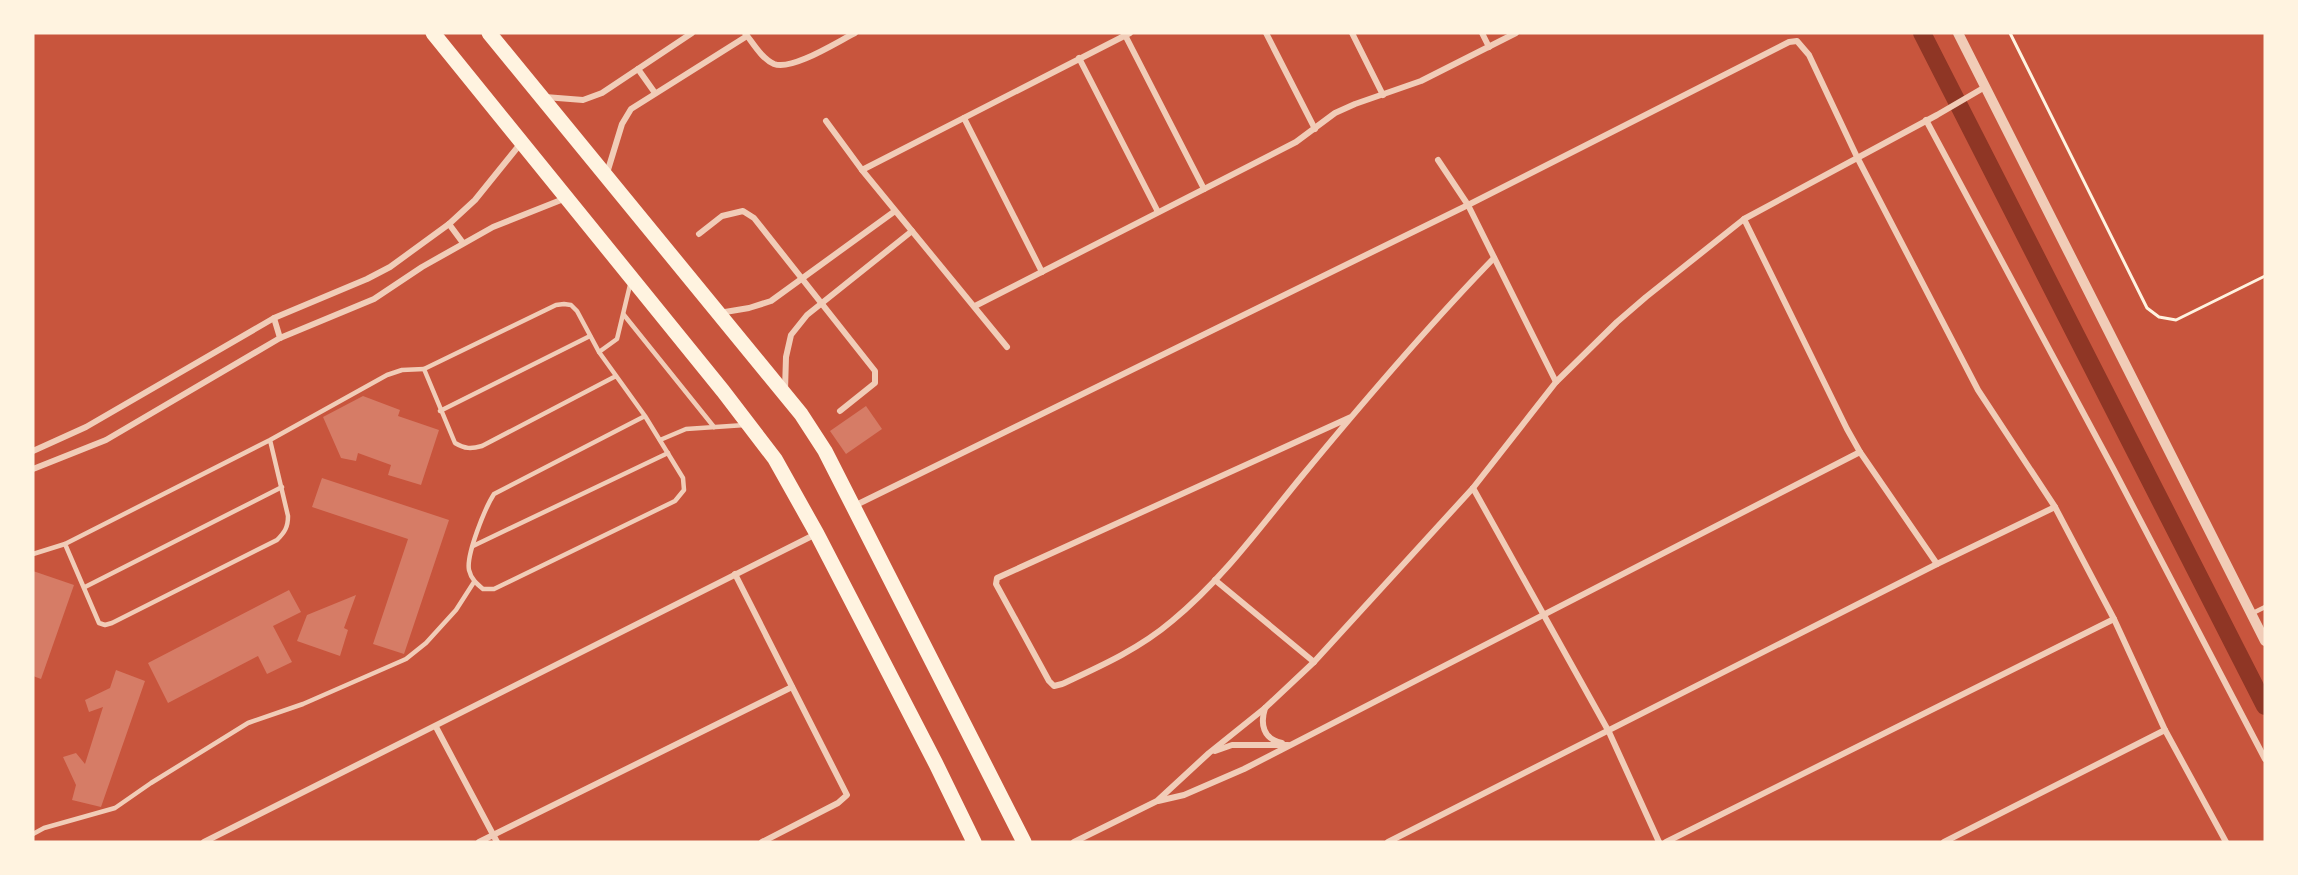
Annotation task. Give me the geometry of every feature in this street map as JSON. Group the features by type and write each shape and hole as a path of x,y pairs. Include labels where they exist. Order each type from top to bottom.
{"main road":[{"path":"433,33 776,459 936,764 974,842"},
{"path":"489,33 801,414 825,451 854,506 1024,842"}],"street":[{"path":"541,96 583,100 602,93 693,33"},
{"path":"606,176 622,124 631,109 746,34 762,54 774,64 791,65 855,33"},
{"path":"1266,33 1315,129"},
{"path":"1352,33 1383,95"},
{"path":"1482,33 1489,47"},
{"path":"975,306 1296,142 1335,113 1421,81 1516,33"},
{"path":"1958,33 2265,641"},
{"path":"862,170 1128,34 1204,189"},
{"path":"854,506 1468,205 1789,42 1797,41 1809,55 1857,157 1978,390 2055,507 2114,619 2165,730 2225,842"},
{"path":"1079,58 1158,212"},
{"path":"638,69 655,93"},
{"path":"1157,801 1314,662 1473,488 1556,382 1617,322 1744,219 1985,87"},
{"path":"964,118 1042,272"},
{"path":"1926,120 2092,428 2265,759"},
{"path":"826,122 862,170 1007,347"},
{"path":"33,451 86,427 274,318 367,279 417,249 476,200 520,143"},
{"path":"1438,160 1468,205 1556,382"},
{"path":"33,469 106,440 280,338 374,299 493,227 566,198"},
{"path":"699,234 722,216 743,211 754,218 803,278 875,370 875,383 840,411"},
{"path":"718,313 771,302 895,211"},
{"path":"1744,219 1860,452 1937,564"},
{"path":"449,224 464,243"},
{"path":"784,394 786,357 791,335 807,315 912,231"},
{"path":"1351,417 997,578 996,584 1049,681 1054,686 1062,684 1125,655 1172,621 1215,580 1351,417 1443,311 1494,258"},
{"path":"274,318 280,338"},
{"path":"1074,842 1157,801 1184,795 1244,769 1860,452"},
{"path":"1473,488 1609,732 1659,842"},
{"path":"1388,842 1937,564 2055,507"},
{"path":"204,842 817,534"},
{"path":"735,574 847,795 838,803 762,842"},
{"path":"1215,580 1314,662"},
{"path":"1666,842 2114,619"},
{"path":"479,842 792,687"},
{"path":"1264,708 1261,722 1265,734 1275,742 1291,745"},
{"path":"436,727 497,842"},
{"path":"1944,842 2165,730"},
{"path":"1209,753 1232,745 1291,745"}],"lane":[{"path":"599,352 617,339 632,279"},
{"path":"33,554 65,544 270,440 387,375 402,370 424,369 564,304 572,306 599,352 645,416 668,453 683,478 684,490 675,501 494,590 483,589 474,582 469,569 473,546 486,505 494,494 645,416"},
{"path":"624,315 714,427"},
{"path":"440,411 590,336"},
{"path":"424,369 455,442 463,448 472,449 482,446 616,376"},
{"path":"660,440 686,429 749,424"},
{"path":"65,544 85,587 96,618 99,623 105,625 277,540 288,525 288,516 270,440"},
{"path":"473,546 668,453"},
{"path":"85,587 282,488"},
{"path":"33,834 44,828 115,808 248,723 303,704 406,659 426,643 456,610 474,582"},
{"path":"2251,614 2265,607"}],"path":[{"path":"2010,33 2147,308 2159,317 2176,320 2265,276"}],"building":[{"path":"363,396 400,410 398,416 439,430 421,485 388,475 391,465 358,453 356,461 341,458 323,417"},
{"path":"866,406 882,429 846,454 830,431"},
{"path":"322,478 449,520 404,654 373,644 408,539 312,507"},
{"path":"33,571 74,585 41,679 33,676"},
{"path":"289,590 301,612 273,626 292,662 267,674 258,656 168,703 148,663"},
{"path":"356,595 344,628 348,630 340,656 297,641 307,615"},
{"path":"116,670 145,681 101,807 72,800 76,785 63,757 76,753 85,764 103,707 89,712 85,700 110,688"}],"waterway":[{"path":"1922,33 2265,706"}]}
